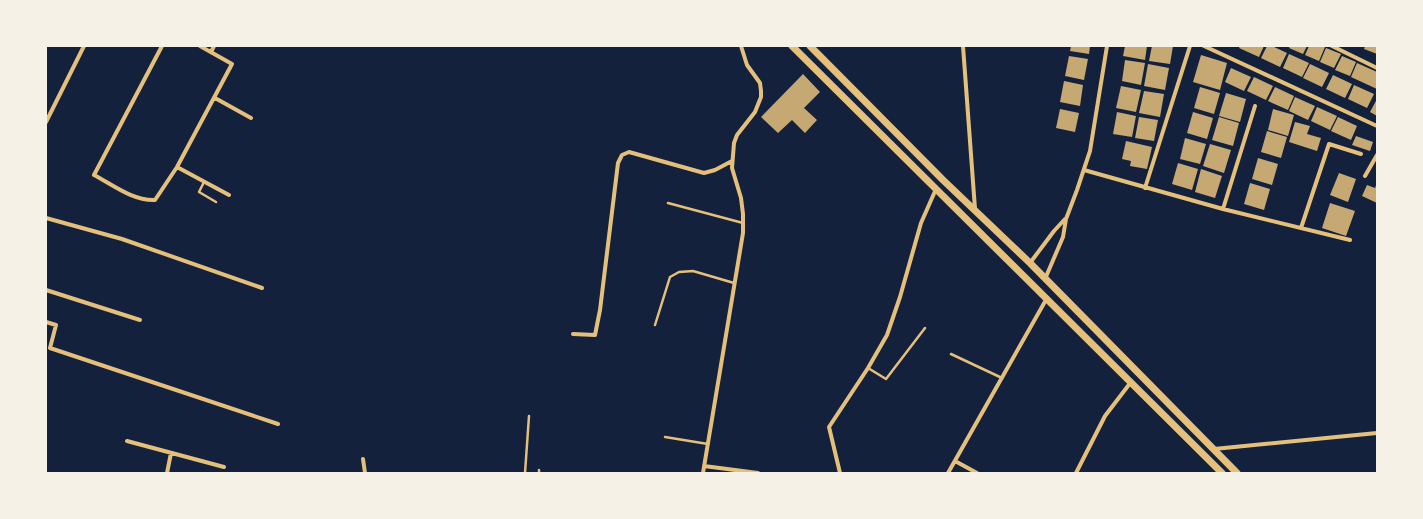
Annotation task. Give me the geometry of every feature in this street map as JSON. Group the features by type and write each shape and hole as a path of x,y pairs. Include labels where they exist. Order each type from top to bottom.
{"street":[{"path":"46,122 84,46"},
{"path":"162,46 94,175 136,198 145,200 155,200 177,167 232,64 200,46"},
{"path":"211,52 214,46"},
{"path":"703,473 743,233 741,198 732,168 734,143 737,135 755,112 762,97 760,83 747,65 741,46"},
{"path":"792,46 1222,473"},
{"path":"810,46 975,211 1030,263 1237,473"},
{"path":"963,46 975,211"},
{"path":"1045,279 1063,237 1066,218 1090,150 1107,46"},
{"path":"1145,188 1190,46"},
{"path":"1204,46 1377,126"},
{"path":"1332,46 1377,68"},
{"path":"215,98 251,118"},
{"path":"1223,209 1255,106"},
{"path":"1301,228 1329,144 1361,154"},
{"path":"573,334 595,335 600,310 618,163 622,155 629,152 704,173 715,170 732,161"},
{"path":"1365,176 1377,155"},
{"path":"177,167 229,195"},
{"path":"1084,170 1223,209 1350,240"},
{"path":"840,473 829,428 868,368 887,335 900,297 921,223 936,189"},
{"path":"46,218 122,239 262,288"},
{"path":"1030,263 1054,231 1066,218"},
{"path":"46,290 140,320"},
{"path":"948,473 1047,298"},
{"path":"46,322 56,325 50,348 278,424"},
{"path":"1076,473 1105,416 1131,382"},
{"path":"1214,449 1377,433"},
{"path":"127,441 224,467"},
{"path":"167,473 171,453"},
{"path":"363,459 365,473"},
{"path":"954,461 977,473"},
{"path":"704,466 758,473"}],"lane":[{"path":"204,182 199,192 216,202"},
{"path":"668,203 743,223"},
{"path":"655,325 670,277 679,272 693,271 734,283"},
{"path":"868,368 886,379 925,328"},
{"path":"951,354 1002,378"},
{"path":"525,473 530,416"},
{"path":"665,437 708,444"}],"building":[{"path":"1071,46 1090,46 1089,54 1070,51"},
{"path":"1125,46 1147,46 1145,60 1123,56"},
{"path":"1152,46 1173,46 1170,64 1149,61"},
{"path":"1240,46 1264,46 1259,57 1239,48"},
{"path":"1267,46 1272,46 1287,53 1280,67 1261,58"},
{"path":"1290,46 1307,46 1303,54 1289,48"},
{"path":"1309,46 1325,47 1319,61 1305,55"},
{"path":"1365,46 1377,46 1377,54 1364,49"},
{"path":"1326,48 1341,54 1334,68 1320,62"},
{"path":"1289,54 1309,63 1302,77 1283,68"},
{"path":"1201,55 1227,63 1220,90 1193,82"},
{"path":"1069,56 1088,59 1084,80 1065,76"},
{"path":"1342,56 1356,62 1350,76 1335,70"},
{"path":"1125,60 1145,63 1141,85 1122,81"},
{"path":"1357,63 1377,72 1377,89 1351,77"},
{"path":"1148,64 1169,68 1165,90 1144,86"},
{"path":"1310,64 1329,73 1322,87 1303,78"},
{"path":"1231,68 1251,77 1244,91 1225,82"},
{"path":"803,74 820,92 804,108 817,120 805,133 792,120 778,133 761,117"},
{"path":"1333,75 1352,84 1345,98 1326,89"},
{"path":"1254,77 1273,86 1266,100 1247,91"},
{"path":"1064,81 1083,85 1080,106 1060,102"},
{"path":"1354,85 1374,94 1367,108 1348,99"},
{"path":"1121,86 1141,90 1136,112 1116,108"},
{"path":"1200,87 1220,93 1214,114 1194,108"},
{"path":"1275,87 1294,96 1288,110 1268,101"},
{"path":"1144,91 1164,94 1160,117 1139,113"},
{"path":"1226,93 1246,99 1240,122 1219,116"},
{"path":"1295,97 1315,106 1308,120 1289,111"},
{"path":"1377,99 1377,116 1370,112"},
{"path":"1317,107 1337,116 1330,130 1311,121"},
{"path":"1060,109 1079,113 1075,132 1056,128"},
{"path":"1273,109 1294,115 1288,136 1268,130"},
{"path":"1117,112 1136,116 1132,137 1113,134"},
{"path":"1193,112 1213,118 1207,139 1187,133"},
{"path":"1139,117 1158,120 1154,141 1135,138"},
{"path":"1219,117 1239,123 1233,146 1212,140"},
{"path":"1338,117 1357,126 1351,140 1331,131"},
{"path":"1295,122 1310,126 1307,134 1321,138 1317,151 1289,142"},
{"path":"1267,131 1287,137 1281,158 1261,152"},
{"path":"1356,136 1373,142 1370,151 1352,145"},
{"path":"1185,138 1206,144 1200,164 1180,159"},
{"path":"1126,141 1152,147 1147,169 1130,166 1131,161 1122,159"},
{"path":"1210,144 1231,150 1224,173 1203,166"},
{"path":"1258,158 1278,164 1272,185 1252,179"},
{"path":"1178,163 1198,169 1192,190 1172,184"},
{"path":"1201,169 1222,176 1215,198 1195,192"},
{"path":"1339,173 1356,179 1348,202 1330,195"},
{"path":"1250,183 1270,189 1264,210 1244,204"},
{"path":"1377,183 1377,203 1362,196 1367,185 1375,188"},
{"path":"1330,203 1355,211 1346,236 1322,228"}]}
